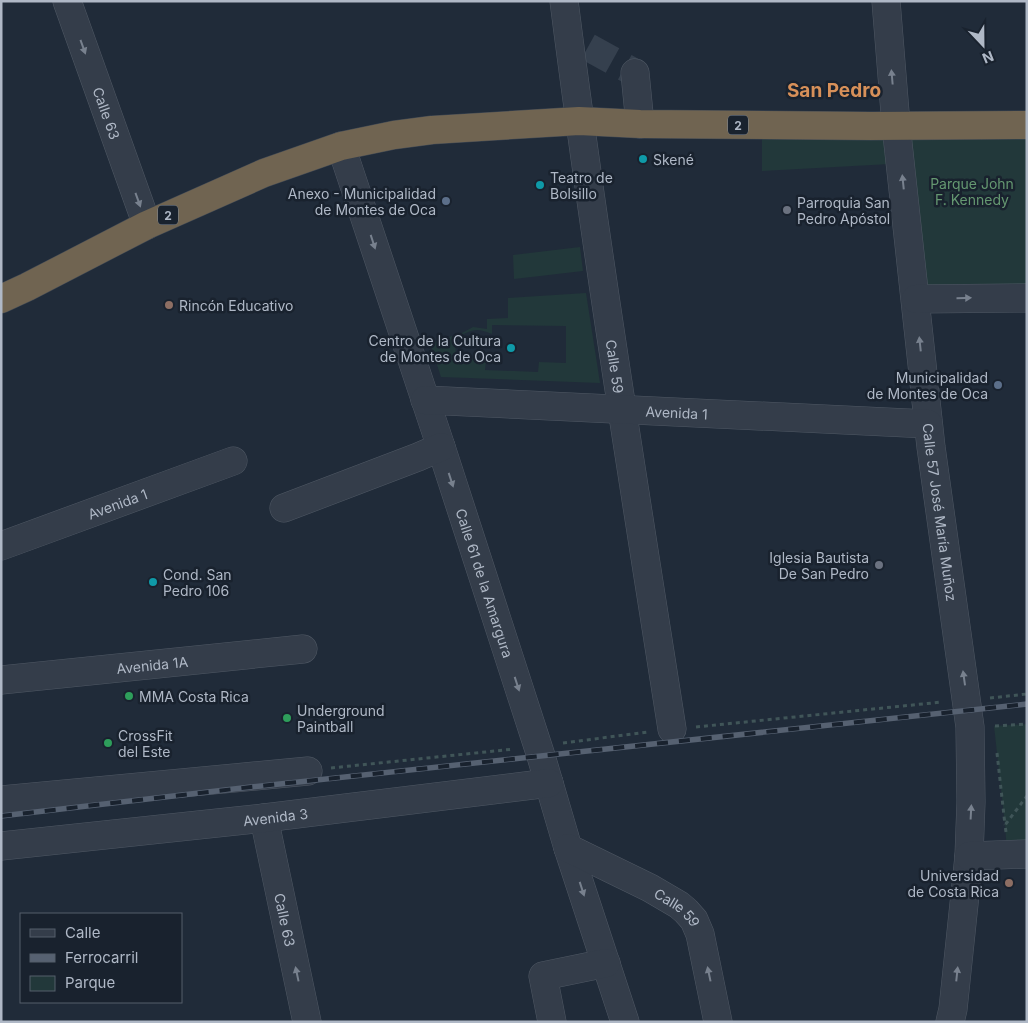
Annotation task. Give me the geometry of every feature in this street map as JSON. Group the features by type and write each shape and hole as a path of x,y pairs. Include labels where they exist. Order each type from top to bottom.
{"highway":[{"name":"2","path":"1,299 146,225 264,173 341,146 394,135 432,130 579,120 640,124 896,126 1027,124"}],"street":[{"name":"Calle 63","path":"67,1 146,225"},
{"name":"Calle 59","path":"564,1 579,47 579,120 621,409 672,729"},
{"name":"Calle 57 José María Muñoz","path":"886,1 896,126 928,424 968,700 970,727 971,802 969,856 953,1009 950,1022"},
{"path":"635,73 640,124"},
{"name":"Calle 61 de la Amargura","path":"341,146 441,447 538,746 568,848 626,1022"},
{"path":"916,299 1027,298"},
{"name":"Avenida 1","path":"425,400 928,424"},
{"path":"284,508 418,458 441,447"},
{"name":"Avenida 1","path":"1,546 233,461"},
{"name":"Avenida 1A","path":"1,680 303,649"},
{"path":"1,800 308,771"},
{"name":"Avenida 3","path":"1,846 264,818 549,783"},
{"name":"Calle 63","path":"264,818 307,1022"},
{"path":"969,856 1017,847"},
{"name":"Calle 59","path":"568,848 650,888 679,905 694,920 700,934 718,1022"},
{"path":"552,1022 543,976 606,962"}],"path":[{"path":"308,771 538,746 672,729 1027,694"},
{"path":"970,727 1027,724"},
{"path":"996,746 1006,825 1017,847"},
{"path":"1006,825 1027,796"}],"green space":[{"path":"884,132 890,164 762,171 762,135"},
{"name":"Parque John F. Kennedy","path":"1027,135 1027,285 927,288 911,137"},
{"path":"580,247 583,271 514,279 513,255"},
{"path":"586,293 600,383 441,377 430,343 462,333 473,327 487,329 487,319 508,318 508,298","holes":["492,325 566,326 566,363 539,362 538,372 485,370 486,360 456,359 455,338 473,330 481,330 492,334"]},
{"path":"1027,724 1027,850 1007,852 994,726"}],"tunnel":[{"path":"588,47 635,73"}],"railway":[{"path":"1,816 251,787 1027,704"}],"place":[{"name":"Skené","path":"643,159"},
{"name":"Teatro de Bolsillo","path":"540,185"},
{"name":"Anexo - Municipalidad de Montes de Oca","path":"446,201"},
{"name":"Parroquia San Pedro Apóstol","path":"787,210"},
{"name":"Rincón Educativo","path":"169,305"},
{"name":"Centro de la Cultura de Montes de Oca","path":"511,348"},
{"name":"Municipalidad de Montes de Oca","path":"998,385"},
{"name":"Iglesia Bautista De San Pedro","path":"879,565"},
{"name":"Cond. San Pedro 106","path":"153,582"},
{"name":"MMA Costa Rica","path":"129,696"},
{"name":"Underground Paintball","path":"287,718"},
{"name":"CrossFit del Este","path":"108,743"},
{"name":"Universidad de Costa Rica","path":"1009,883"}],"district":[{"name":"San Pedro","path":"834,90"}]}
